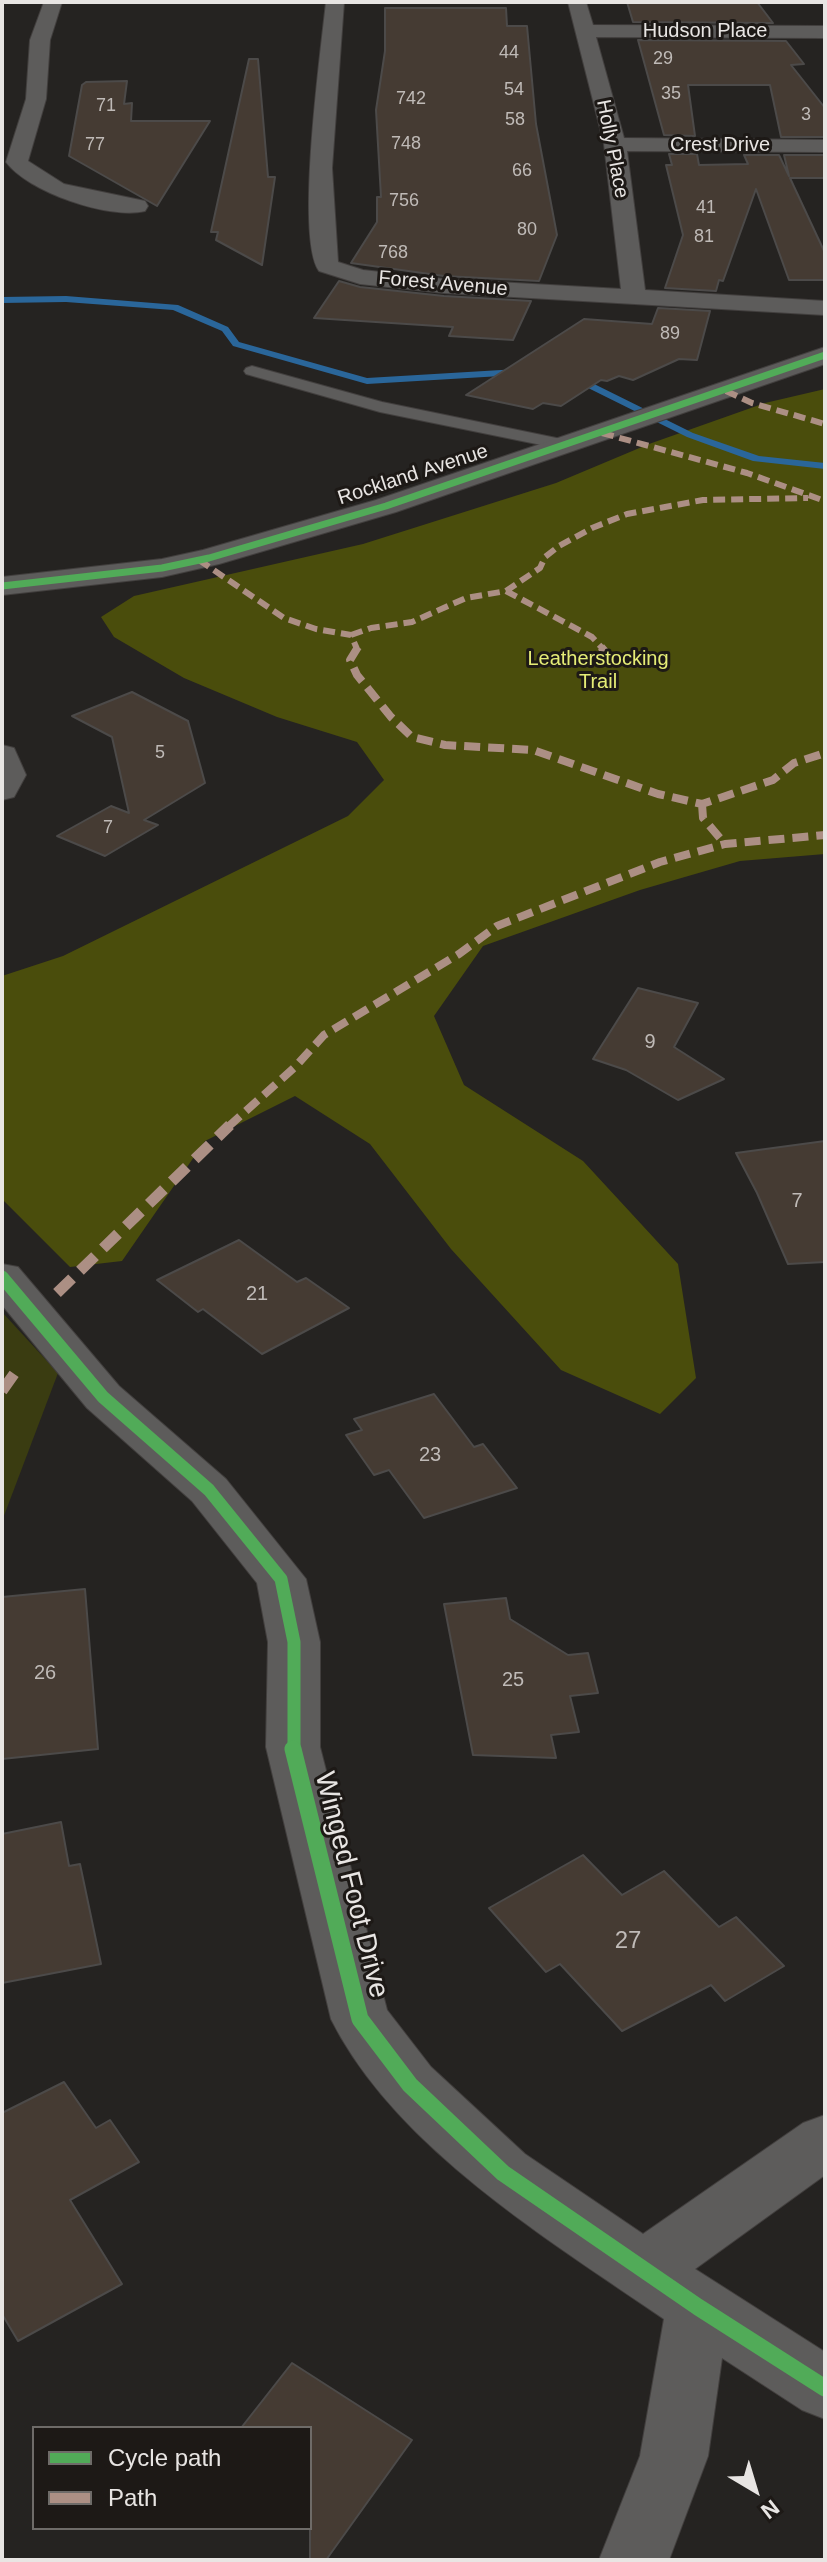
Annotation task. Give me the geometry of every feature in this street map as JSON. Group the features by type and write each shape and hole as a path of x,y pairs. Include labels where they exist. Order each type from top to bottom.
{"street":[{"path":"53,2 40,40 36,99 17,162 33,177 65,191 137,206"},
{"name":"Forest Avenue","path":"335,2 322,164 327,266 360,277 634,298 825,308"},
{"name":"Holly Place","path":"577,2 615,144 634,298"},
{"name":"Hudson Place","path":"585,31 825,32"},
{"path":"15,50 40,52"},
{"name":"Crest Drive","path":"615,144 825,146"},
{"name":"Rockland Avenue","path":"2,586 162,568 209,558 386,506 825,355"},
{"path":"2,755 9,775 2,790"},
{"name":"Winged Foot Drive","path":"2,1277 103,1397 209,1490 281,1579 294,1642 293,1747 360,2019 410,2085 503,2173 698,2307 825,2388"},
{"path":"643,2270 825,2141"},
{"path":"634,2560 674,2456 698,2307"}],"lane":[{"path":"252,371 380,407 566,445"}],"shaded area":[{"path":"2,1312 58,1373 2,1521"}],"green space":[{"name":"Leatherstocking Trail","path":"825,389 825,854 740,861 640,890 483,946 434,1016 464,1085 583,1161 678,1264 696,1378 660,1414 561,1370 451,1249 370,1144 295,1096 205,1141 122,1261 70,1267 2,1199 2,976 63,956 348,816 384,780 357,742 277,717 184,678 114,637 101,617 134,596 363,544 556,483 649,444 765,403"}],"building":[{"path":"627,2 757,2 773,23 633,22"},
{"path":"385,8 506,8 507,26 527,26 536,124 557,235 539,281 444,276 351,263 377,222 377,197 381,197 376,110 385,51"},
{"path":"638,40 786,41 804,64 791,65 825,108 825,137 781,137 770,85 688,85 695,136 664,135"},
{"path":"249,59 258,59 268,177 275,177 262,265 216,240 218,232 211,232"},
{"path":"127,81 124,104 132,103 131,121 210,121 157,206 69,156 82,85 86,82"},
{"path":"669,154 697,154 699,165 748,164 744,155 779,155 789,176 784,155 825,155 825,178 790,178 825,253 825,280 789,280 756,189 723,281 719,280 716,291 665,288 683,235 666,165 672,165"},
{"path":"339,281 360,287 444,296 531,301 513,340 449,336 453,327 314,318"},
{"path":"658,308 710,311 697,360 679,359 633,380 619,376 601,380 561,406 543,403 533,409 466,395 584,319 652,324"},
{"path":"132,692 188,721 205,783 144,820 158,825 105,856 57,836 111,806 129,813 112,737 72,716"},
{"path":"638,988 698,1003 674,1047 724,1079 678,1100 626,1070 593,1059"},
{"path":"825,1141 825,1262 788,1264 736,1153"},
{"path":"239,1240 297,1282 306,1278 349,1308 262,1354 203,1309 198,1312 157,1280"},
{"path":"434,1394 474,1447 483,1444 517,1488 424,1518 389,1470 374,1475 346,1435 362,1430 354,1419"},
{"path":"85,1589 98,1749 2,1759 2,1597"},
{"path":"506,1598 510,1619 568,1655 588,1653 598,1693 570,1696 579,1732 551,1735 556,1758 473,1755 444,1604"},
{"path":"61,1822 69,1866 80,1864 101,1964 2,1983 2,1834"},
{"path":"583,1855 622,1895 664,1871 719,1927 736,1917 784,1966 725,2001 711,1985 622,2031 560,1964 546,1972 489,1908"},
{"path":"64,2082 96,2128 110,2120 139,2162 70,2200 122,2284 18,2341 2,2314 2,2113"},
{"path":"292,2363 412,2440 326,2560 310,2560 312,2426 243,2426"}],"waterway":[{"path":"2,300 66,299 175,307 225,329 236,344 367,381 518,372"},
{"path":"573,377 690,435 757,459 825,466"}],"marked path":[{"path":"726,391 752,403 825,424"},
{"path":"602,433 747,473 825,501"},
{"path":"351,635 371,628 412,622 466,598 506,591 540,568 545,557 559,546 627,514 665,504 703,500 808,498"},
{"path":"199,560 284,618 316,629 351,635 358,648 350,660 357,675 391,717 412,737 445,745 533,750 658,794 702,804 773,780 794,763 825,753"},
{"path":"506,591 592,637 608,655"},
{"path":"702,804 703,818 725,844"},
{"path":"57,1293 250,1106 295,1067 324,1035 459,954 497,926 660,862 725,844 825,835"},
{"path":"2,1391 19,1367"}],"cycle path":[{"path":"2,586 162,568 209,558 386,506 825,355"},
{"path":"2,1277 103,1397 209,1490 281,1579 294,1642 293,1747 360,2019 410,2085 503,2173 698,2307 825,2388"}]}
